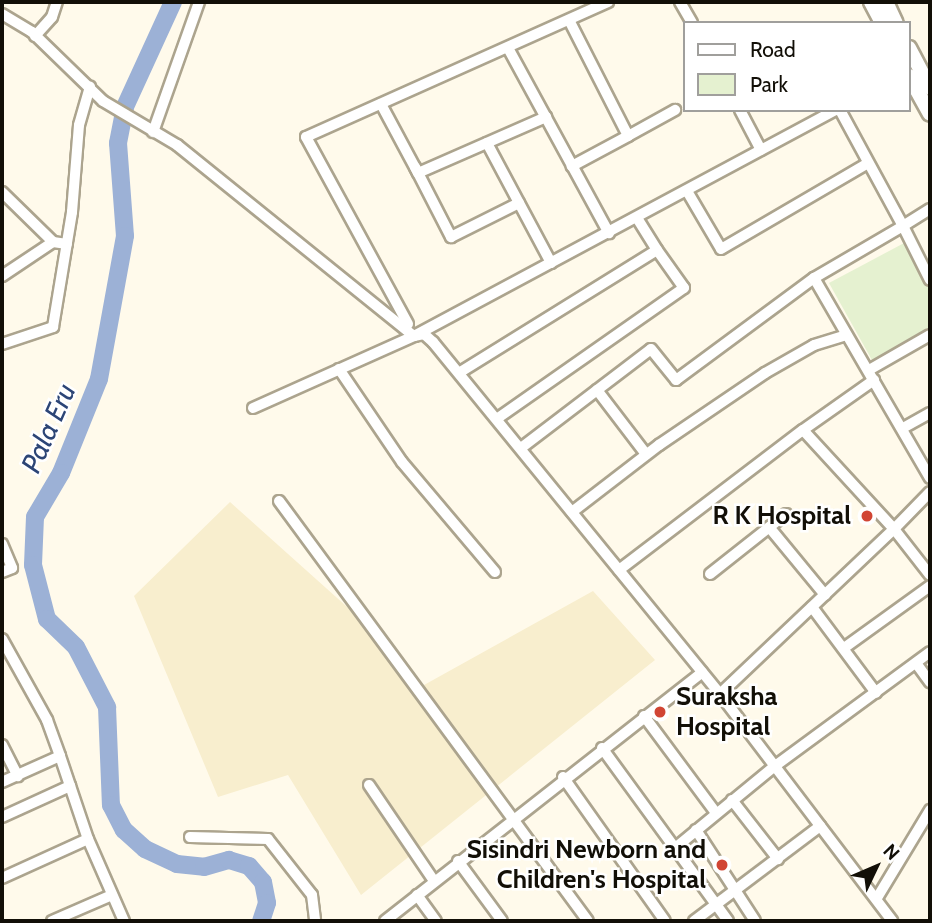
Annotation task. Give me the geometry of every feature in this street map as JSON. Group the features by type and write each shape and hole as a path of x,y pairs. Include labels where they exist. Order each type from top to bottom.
{"street":[{"path":"35,36 52,17 57,2"},
{"path":"153,132 199,2"},
{"path":"414,336 306,137 608,2"},
{"path":"680,2 691,21"},
{"path":"871,2 881,21"},
{"path":"886,2 896,21"},
{"path":"2,14 35,36 118,111 177,145 342,274 414,336"},
{"path":"569,20 628,136"},
{"path":"508,48 609,233"},
{"path":"911,54 930,114"},
{"path":"917,71 930,88"},
{"path":"2,344 52,327 67,244 79,125 90,87"},
{"path":"381,104 451,237 519,203"},
{"path":"572,166 675,110"},
{"path":"741,112 761,150"},
{"path":"253,408 414,336 833,112"},
{"path":"838,112 930,280"},
{"path":"415,167 418,173 546,117"},
{"path":"487,143 551,263"},
{"path":"687,191 721,249 868,163"},
{"path":"2,192 53,242 67,244"},
{"path":"522,448 651,349 676,380 814,278 930,209"},
{"path":"498,418 684,288 637,218"},
{"path":"2,276 53,242"},
{"path":"462,371 657,250"},
{"path":"814,278 930,478"},
{"path":"414,336 424,334 462,371 720,694 892,921"},
{"path":"572,512 646,454 765,373 814,345 847,335"},
{"path":"619,570 872,375 930,335"},
{"path":"339,369 402,462 495,572"},
{"path":"597,390 646,454"},
{"path":"903,428 930,413"},
{"path":"803,430 894,529 930,575"},
{"path":"720,694 930,492"},
{"path":"279,501 588,921"},
{"path":"710,574 786,514"},
{"path":"769,527 825,595"},
{"path":"2,544 12,568 2,572"},
{"path":"844,648 930,586"},
{"path":"812,607 876,693"},
{"path":"2,639 47,720 88,839 124,921"},
{"path":"675,848 775,766 930,652"},
{"path":"916,663 930,682"},
{"path":"385,921 563,777 702,672"},
{"path":"644,716 716,813"},
{"path":"2,745 18,776"},
{"path":"602,748 728,921"},
{"path":"2,782 60,756"},
{"path":"563,777 665,921"},
{"path":"369,785 434,881"},
{"path":"2,817 70,786"},
{"path":"732,800 778,859"},
{"path":"877,898 930,810"},
{"path":"694,921 820,826"},
{"path":"695,830 755,921"},
{"path":"190,837 268,839 312,895 315,921"},
{"path":"2,878 88,839"},
{"path":"458,861 502,921"},
{"path":"52,921 113,895"},
{"path":"417,895 436,921"}],"shaded area":[{"path":"230,502 355,614 415,690 593,591 655,660 361,895 288,775 218,797 134,596"}],"green space":[{"path":"906,242 930,289 930,330 873,362 829,283"}],"waterway":[{"name":"Pala Eru","path":"173,2 125,107 118,143 125,236 99,379 61,473 35,517 33,565 47,619 76,647 107,707 111,805 124,830 145,849 177,864 204,867 229,860 249,866 263,882 267,903 261,921"}],"place":[{"name":"R K Hospital","path":"867,516"},
{"name":"Suraksha Hospital","path":"660,712"},
{"name":"Sisindri Newborn and Children's Hospital","path":"722,865"}]}
